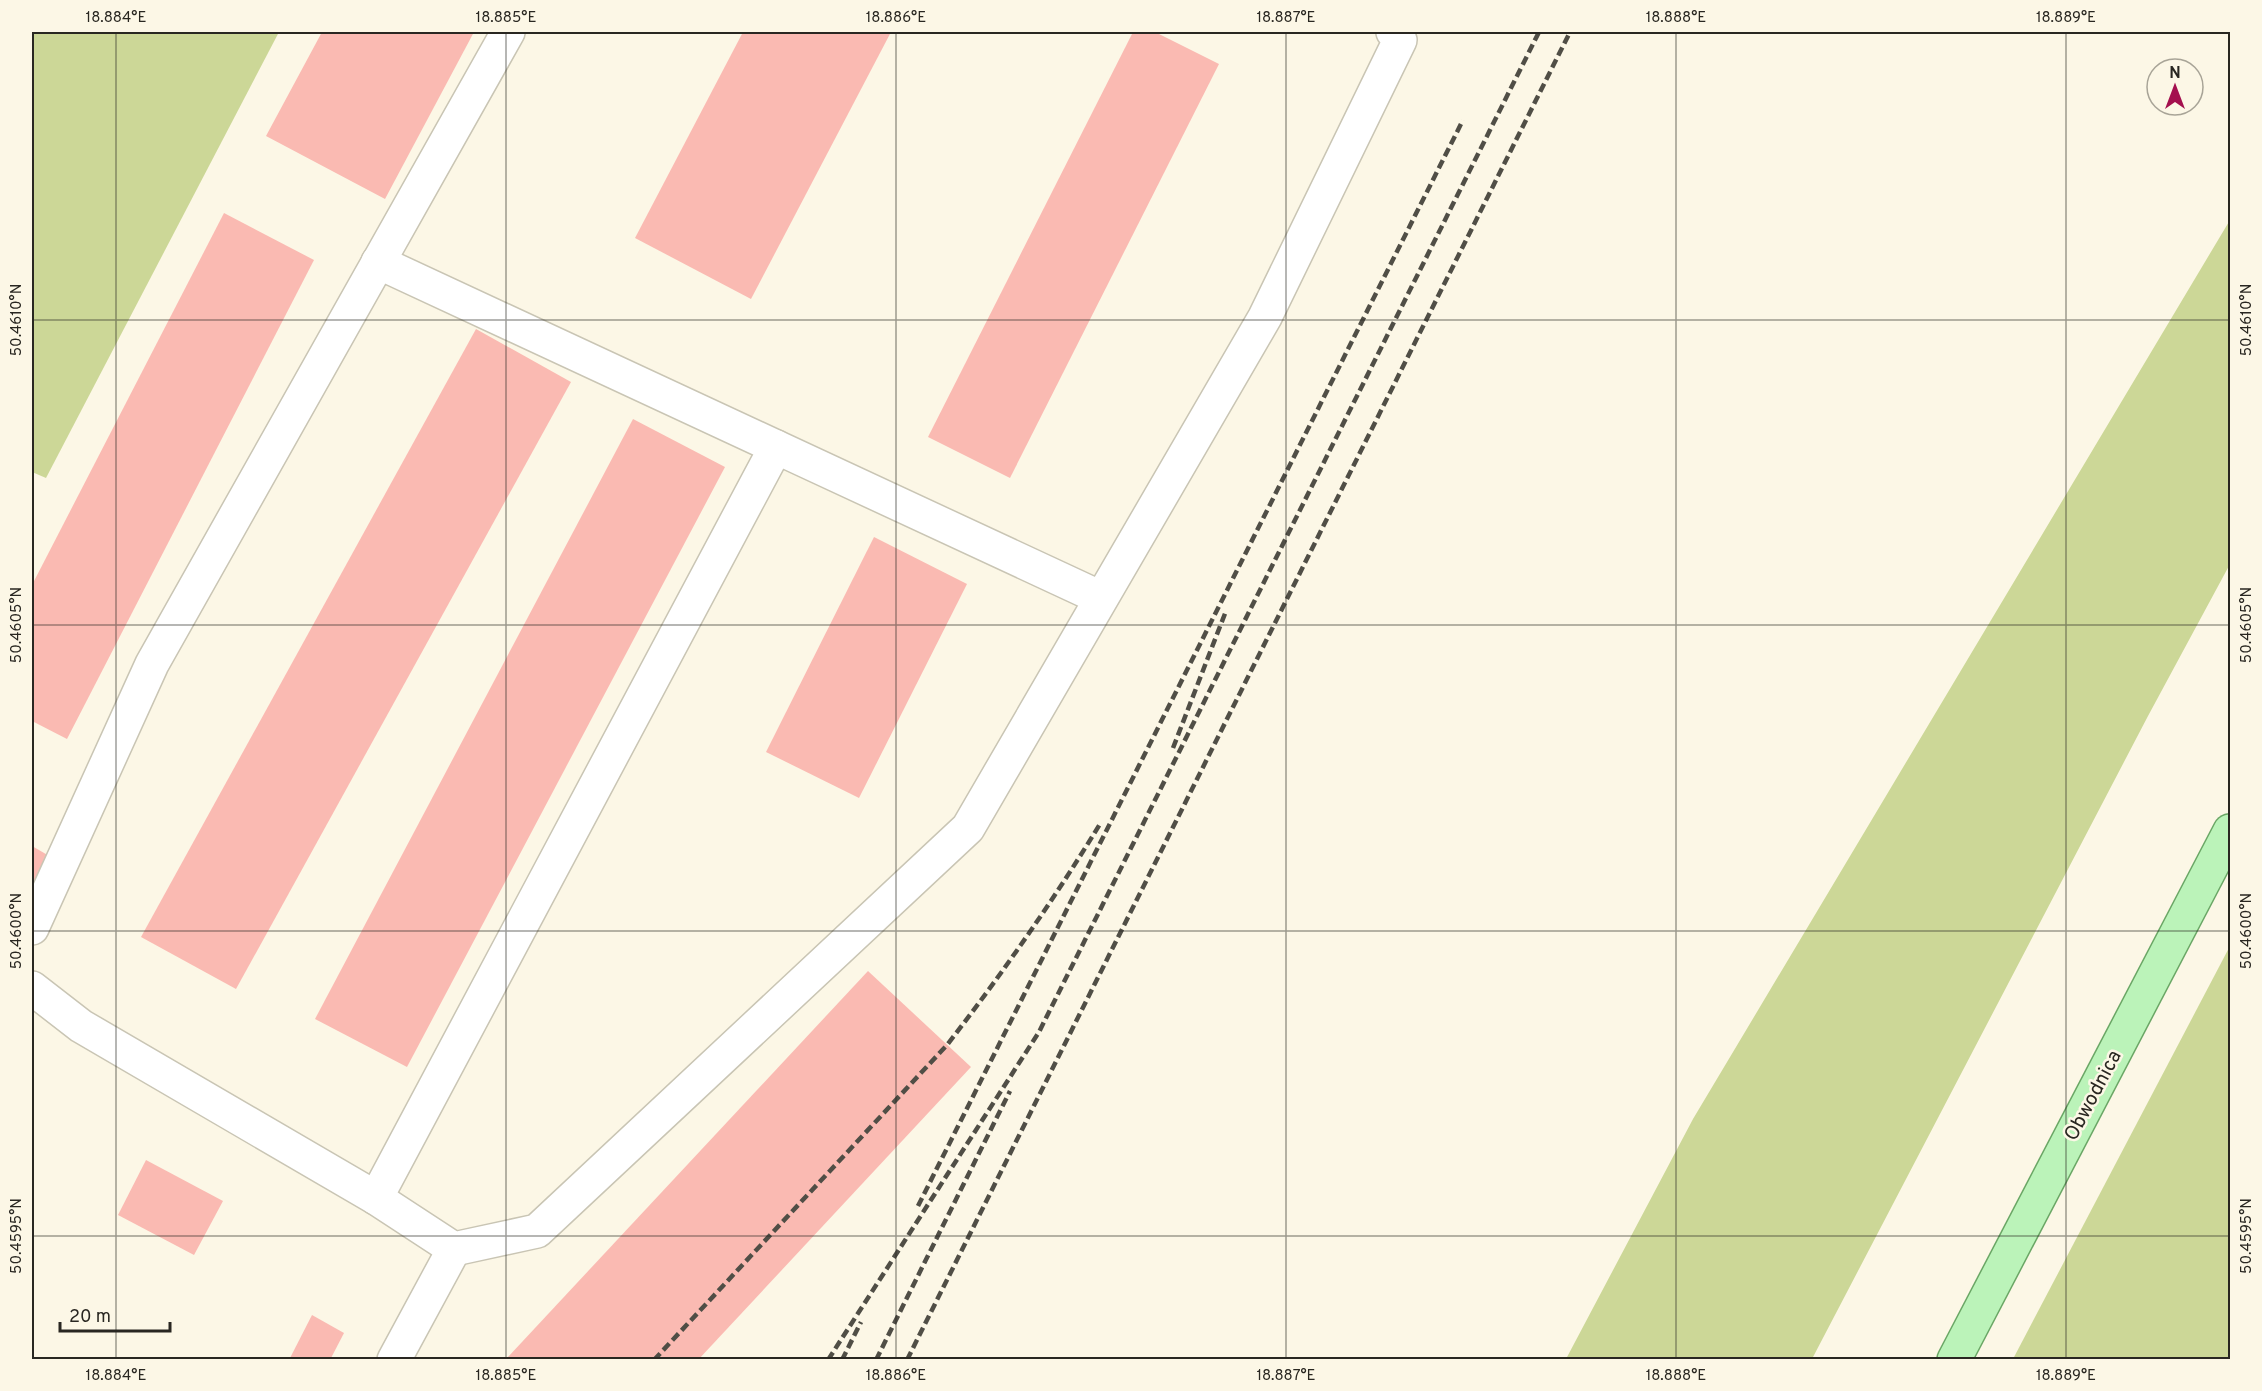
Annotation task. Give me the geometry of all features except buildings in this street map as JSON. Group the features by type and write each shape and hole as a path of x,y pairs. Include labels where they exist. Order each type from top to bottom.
{"main road":[{"name":"Obwodnica","path":"1954,1359 2230,831"}],"lane":[{"path":"32,928 152,664 508,32"},
{"path":"394,1359 454,1250 537,1230 968,828 1264,316 1400,40 1394,32"},
{"path":"378,262 1101,598"},
{"path":"376,1197 776,447"},
{"path":"32,988 81,1026 376,1197 454,1250"}],"green space":[{"path":"32,32 279,32 46,478 32,472"},
{"path":"2230,220 2230,564 2148,716 1812,1359 1566,1359 1693,1119"},
{"path":"2230,946 2230,1359 2013,1359"}],"railway":[{"path":"828,1360 1039,1032 1539,32"},
{"path":"907,1360 1570,32"},
{"path":"918,1206 1463,120"},
{"path":"1173,748 1226,611"},
{"path":"654,1360 947,1045 1026,937 1100,824"},
{"path":"876,1360 1010,1091"},
{"path":"842,1360 861,1322"}]}
